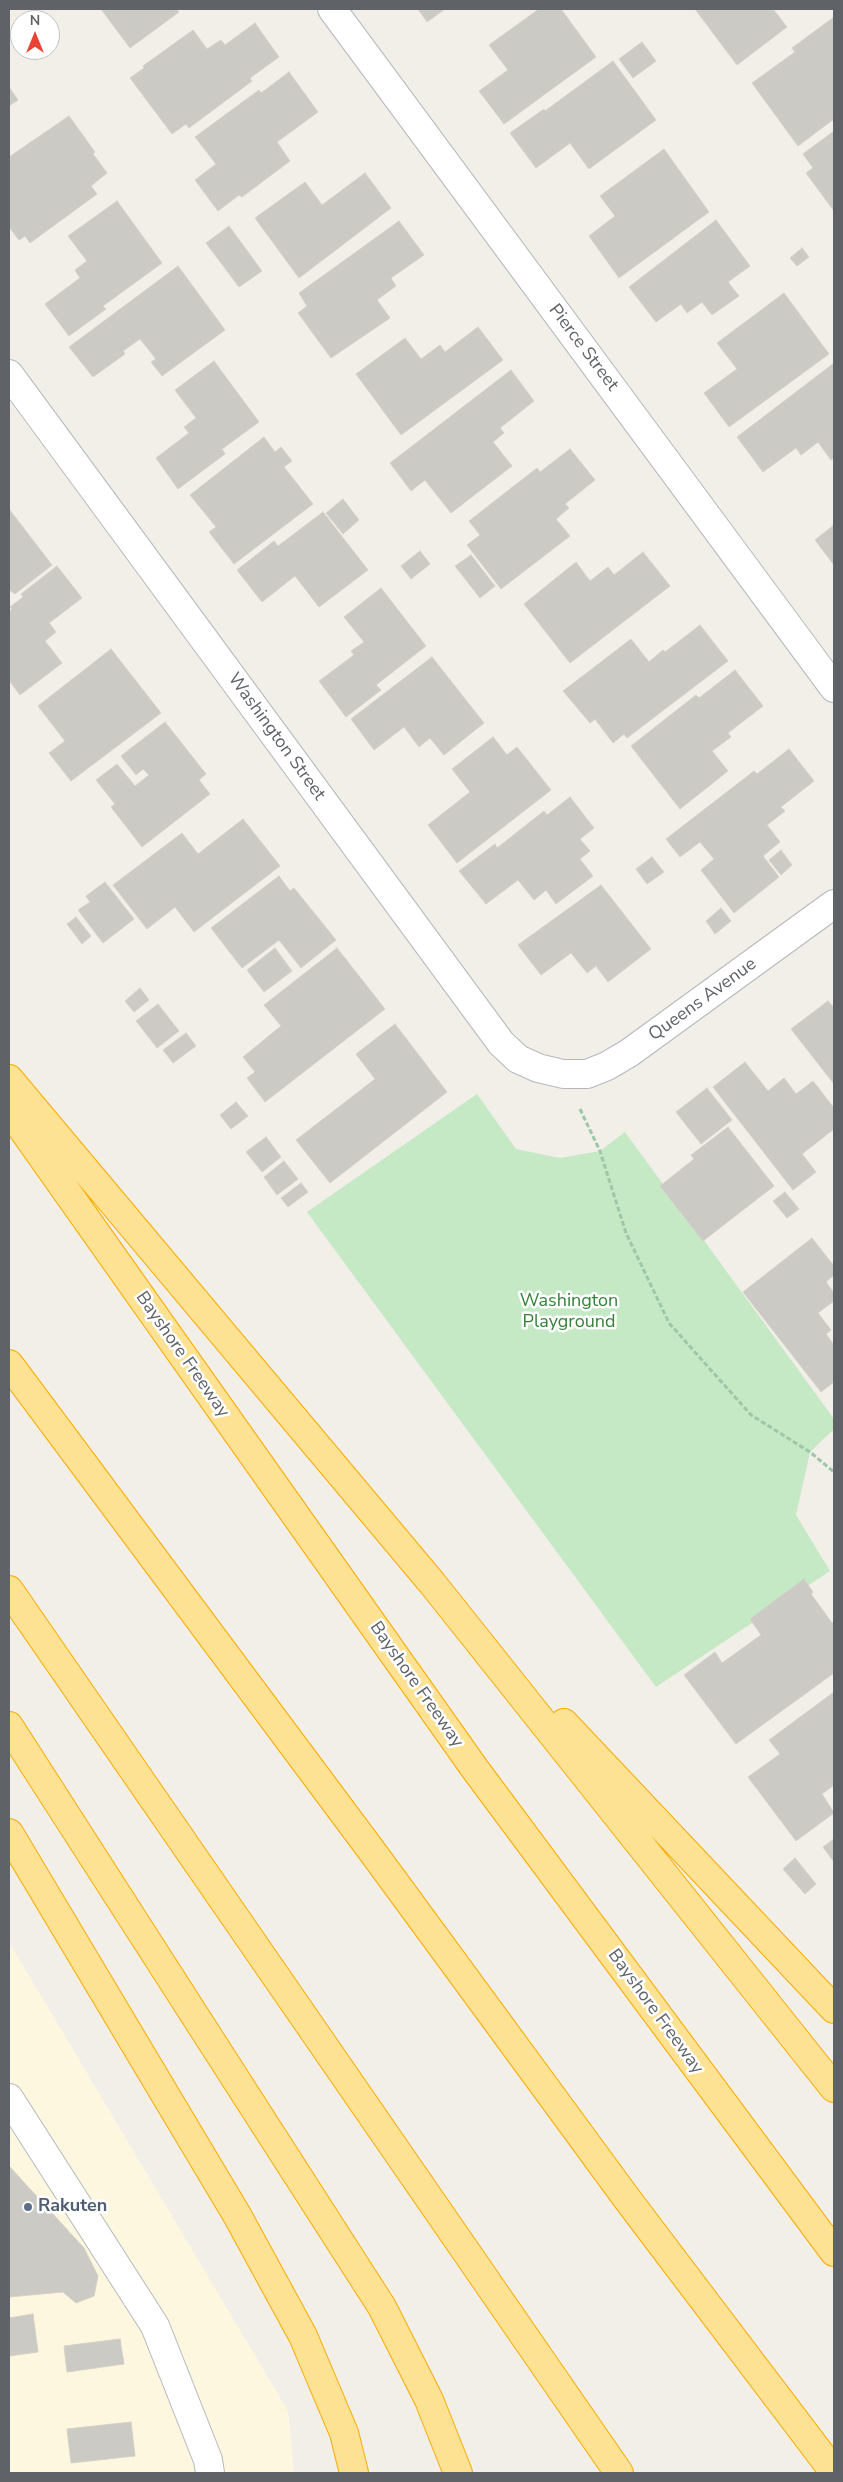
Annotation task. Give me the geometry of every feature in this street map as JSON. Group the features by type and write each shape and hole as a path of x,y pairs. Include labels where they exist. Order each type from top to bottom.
{"highway":[{"path":"9,1079 432,1583 834,2088"},
{"name":"Bayshore Freeway","path":"9,1110 475,1769 834,2252"},
{"path":"9,1364 372,1850 628,2200 834,2472"},
{"path":"432,1583 834,2010"},
{"path":"9,1590 619,2473"},
{"path":"9,1726 382,2307 429,2400 458,2473"},
{"path":"9,1833 237,2215 303,2336 344,2433 354,2473"}],"street":[{"name":"Pierce Street","path":"332,9 834,688"},
{"name":"Washington Street","path":"9,374 501,1043 518,1059 538,1068 563,1074"},
{"name":"Queens Avenue","path":"563,1074 587,1074 607,1066 630,1053 834,904"},
{"path":"9,2098 155,2326 208,2460 210,2473"}],"path":[{"path":"563,1074 600,1151 626,1233 669,1323 751,1415 810,1452 834,1472"}],"shaded area":[{"path":"9,1942 288,2411 294,2473 9,2473"}],"green space":[{"name":"Washington Playground","path":"477,1094 516,1149 560,1158 600,1151 625,1132 834,1419 834,1429 810,1452 796,1515 830,1571 656,1687 307,1212"}],"building":[{"path":"101,9 176,9 179,12 130,48"},
{"path":"418,9 445,9 427,22"},
{"path":"539,9 561,9 596,57 504,124 479,91 508,70 489,45"},
{"path":"695,9 773,9 787,27 737,65"},
{"path":"834,17 834,119 798,146 752,83 795,52 792,48"},
{"path":"255,23 279,57 250,78 252,81 189,128 186,124 172,134 130,78 144,68 143,66 193,30 207,49 221,40 225,45"},
{"path":"642,42 656,61 633,78 619,59"},
{"path":"613,61 656,120 589,169 570,143 536,168 510,133 544,109 545,111"},
{"path":"289,72 318,112 277,142 290,161 242,197 239,195 218,211 195,180 216,164 195,137 259,90 261,93"},
{"path":"9,87 18,100 9,106"},
{"path":"69,116 95,152 93,154 107,173 91,186 97,194 30,243 25,236 19,240 9,227 9,157"},
{"path":"834,131 834,211 806,173 813,168 803,154"},
{"path":"664,149 709,212 619,278 589,236 615,216 600,196"},
{"path":"365,173 391,208 299,278 255,218 305,182 322,205"},
{"path":"117,201 162,263 103,306 106,309 69,336 45,304 80,278 75,270 87,261 68,236"},
{"path":"716,220 750,266 728,282 739,296 712,315 702,302 687,313 681,304 656,322 629,287"},
{"path":"399,221 424,255 391,278 396,286 377,300 390,318 331,358 298,313 307,306 299,293"},
{"path":"229,226 262,271 239,287 206,243"},
{"path":"802,248 809,257 797,266 790,258"},
{"path":"178,266 225,330 162,376 151,362 156,359 140,339 123,351 125,354 93,377 69,347"},
{"path":"784,293 829,354 729,427 704,393 737,369 717,343"},
{"path":"478,327 503,360 401,435 356,374 405,338 421,359 440,345 445,352"},
{"path":"214,361 259,422 222,449 225,454 178,489 156,458 189,433 184,427 196,418 175,390"},
{"path":"834,363 834,458 831,460 818,442 801,455 796,448 763,472 737,437"},
{"path":"511,370 534,401 500,428 504,433 493,442 512,466 451,513 425,480 411,491 390,463"},
{"path":"264,437 275,452 281,447 292,461 284,467 313,504 234,564 209,532 216,527 190,495"},
{"path":"570,449 595,480 565,504 569,508 556,519 570,536 501,589 467,545 480,535 469,521 537,468 540,472"},
{"path":"343,499 359,520 343,534 326,513"},
{"path":"9,509 52,565 15,594 9,590"},
{"path":"323,512 368,570 319,607 295,576 262,602 237,570 274,541 278,546"},
{"path":"834,525 834,565 815,540"},
{"path":"420,551 430,564 411,579 401,566"},
{"path":"643,552 670,586 570,663 524,604 576,562 590,581 608,567 614,575"},
{"path":"471,555 495,586 480,598 455,566"},
{"path":"57,566 82,598 49,623 56,632 45,641 62,663 20,695 9,680 9,612 12,609 10,607 23,597 21,594"},
{"path":"381,588 426,646 376,685 381,690 346,717 319,681 354,655 351,651 364,642 344,617"},
{"path":"700,625 728,661 627,738 624,734 613,743 595,719 590,723 563,691 631,639 649,662"},
{"path":"111,649 161,713 71,781 49,753 65,741 38,706"},
{"path":"432,657 484,723 444,755 430,738 419,747 404,727 374,750 351,719"},
{"path":"735,670 763,706 728,733 731,737 712,751 728,771 680,809 631,746 696,695 699,698"},
{"path":"165,722 206,774 199,780 210,794 142,847 111,807 115,804 96,780 117,764 135,786 149,775 143,769 136,775 121,756"},
{"path":"493,737 507,755 517,747 551,790 457,863 428,825 470,792 452,769"},
{"path":"789,749 814,781 781,807 785,811 767,825 780,842 763,856 779,877 734,913 701,870 714,859 700,842 680,857 666,839 754,771 757,774"},
{"path":"570,797 594,828 580,839 590,851 580,859 593,876 556,904 546,890 534,900 518,880 486,904 459,871 495,844 497,848 544,811 547,815"},
{"path":"243,819 280,866 194,932 175,907 147,929 113,885 182,833 198,854"},
{"path":"781,850 792,865 781,875 769,860"},
{"path":"652,857 664,872 647,884 636,869"},
{"path":"279,876 290,891 294,888 336,940 301,968 279,940 242,968 211,928"},
{"path":"105,882 134,919 103,943 78,910 90,902 86,896"},
{"path":"601,885 651,949 608,982 596,966 587,973 571,953 541,975 518,945"},
{"path":"721,908 731,921 715,934 706,921"},
{"path":"76,917 91,936 82,944 67,924"},
{"path":"275,948 292,971 264,992 247,970"},
{"path":"337,948 385,1009 265,1102 247,1078 255,1072 243,1057 281,1026 264,1005"},
{"path":"140,988 149,1000 134,1012 125,1001"},
{"path":"828,1001 834,1008 834,1084 791,1029"},
{"path":"158,1004 179,1031 157,1048 136,1021"},
{"path":"395,1024 447,1092 330,1183 296,1140 375,1079 356,1054"},
{"path":"186,1033 196,1046 173,1063 163,1050"},
{"path":"745,1062 768,1091 784,1078 796,1094 813,1081 834,1108 834,1129 802,1154 816,1172 793,1190 713,1087"},
{"path":"707,1088 732,1120 701,1144 676,1112"},
{"path":"236,1102 248,1116 231,1129 220,1115"},
{"path":"728,1127 774,1186 703,1241 660,1186 694,1159 691,1155"},
{"path":"266,1137 281,1157 262,1172 246,1152"},
{"path":"284,1161 298,1179 277,1195 264,1177"},
{"path":"301,1183 308,1192 288,1207 281,1198"},
{"path":"785,1192 799,1209 787,1218 773,1201"},
{"path":"812,1238 834,1266 834,1275 826,1282 834,1293 834,1301 818,1313 831,1330 826,1334 834,1345 834,1382 821,1392 743,1292"},
{"path":"804,1579 813,1592 811,1594 832,1623 834,1621 834,1673 736,1744 684,1675 715,1652 722,1663 761,1635 750,1619"},
{"path":"834,1692 834,1785 822,1794 834,1813 796,1841 748,1777 780,1754 769,1740"},
{"path":"834,1839 834,1862 823,1847"},
{"path":"795,1858 816,1884 805,1894 783,1869"},
{"name":"Rakuten","path":"9,2166 84,2248 98,2276 94,2296 76,2303 63,2292 9,2297"},
{"path":"33,2314 38,2352 9,2356 9,2318"},
{"path":"120,2339 124,2364 67,2372 64,2346"},
{"path":"131,2422 135,2456 71,2463 67,2429"}],"place":[{"name":"Rakuten","path":"28,2207"}]}
